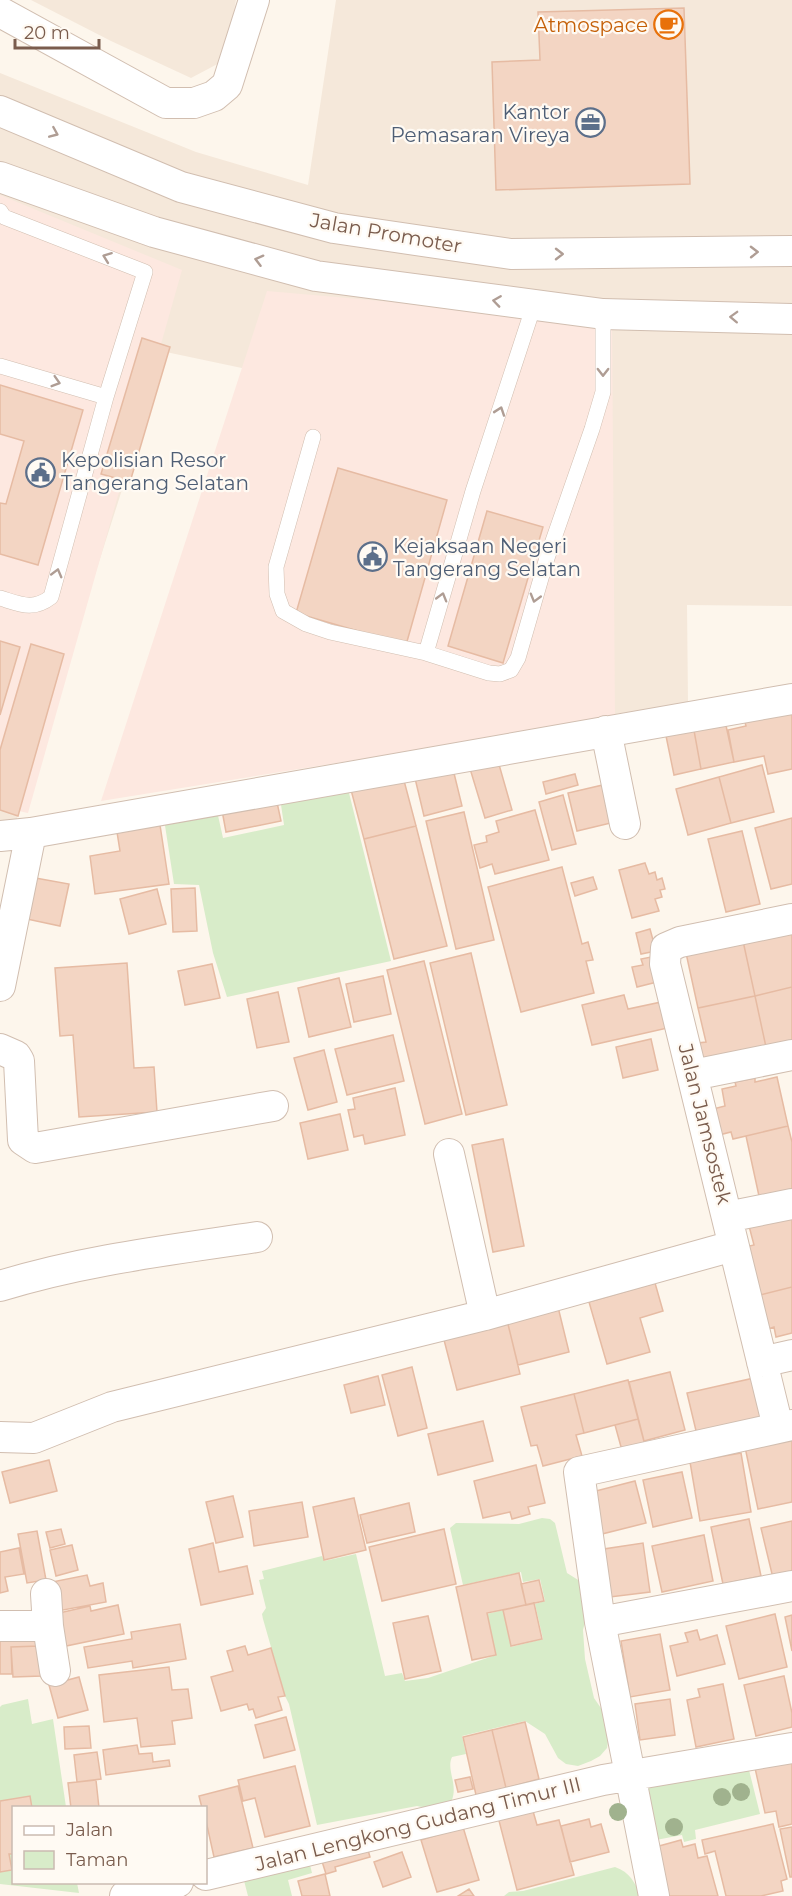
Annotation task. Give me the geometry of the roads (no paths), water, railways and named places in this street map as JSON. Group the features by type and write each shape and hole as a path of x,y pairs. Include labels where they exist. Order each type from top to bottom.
{"street":[{"path":"0,12 166,103 194,103 214,96 227,85 254,0"},
{"name":"Jalan Promoter","path":"0,111 181,187 334,228 511,254 792,251"},
{"path":"0,177 154,231 316,276 603,314 792,319"},
{"path":"0,836 31,833 792,699"},
{"path":"606,731 626,824"},
{"path":"0,986 31,833"},
{"name":"Jalan Jamsostek","path":"785,1426 762,1362 665,964 666,948 680,942 792,918"},
{"path":"0,1049 16,1056 19,1061 23,1140 35,1148 273,1106"},
{"path":"693,1075 792,1055"},
{"path":"449,1154 485,1315"},
{"path":"727,1217 792,1204"},
{"path":"0,1286 24,1278 117,1258 257,1237"},
{"path":"0,1437 34,1438 112,1407 485,1315 733,1246"},
{"path":"762,1362 792,1355"},
{"path":"654,1896 600,1622 579,1472 785,1426"},
{"path":"600,1622 792,1586"},
{"path":"46,1594 55,1671"},
{"path":"0,1626 48,1626"},
{"name":"Jalan Lengkong Gudang Timur III","path":"215,1881 630,1774 792,1748"},
{"path":"125,1896 170,1884"}],"lane":[{"path":"0,211 4,217 145,272 106,397 51,597 40,605 23,605 0,598"},
{"path":"426,653 473,491 534,305"},
{"path":"313,437 276,567 277,594 283,611 306,624 330,632 426,653 489,673 501,674 511,670 518,658 546,561 603,392 603,314"},
{"path":"0,366 106,397"}],"place":[{"name":"Atmospace","path":"669,25"},
{"name":"Kantor Pemasaran Vireya","path":"591,123"},
{"name":"Kepolisian Resor Tangerang Selatan","path":"40,472"},
{"name":"Kejaksaan Negeri Tangerang Selatan","path":"372,557"}]}
